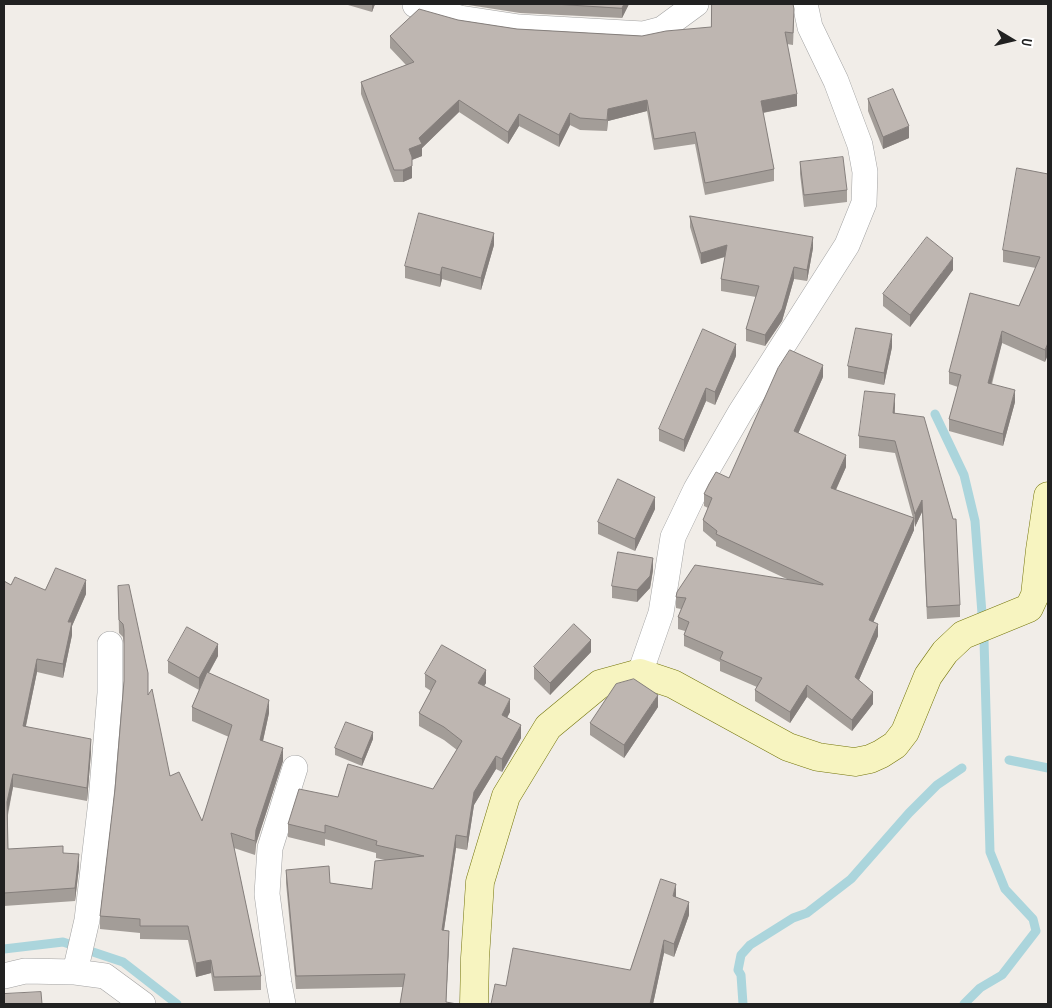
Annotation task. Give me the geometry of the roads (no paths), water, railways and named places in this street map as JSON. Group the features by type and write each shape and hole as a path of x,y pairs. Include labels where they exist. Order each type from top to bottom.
{"street":[{"path":"415,4 460,18 519,27 643,34 662,29 696,4"},
{"path":"640,673 661,613 674,537 696,489 745,405 847,245 864,203 865,172 860,145 836,82 810,27 805,4"},
{"path":"474,1004 480,882 506,796 548,727 600,684 640,673 674,684 788,747 818,757 855,762 870,759 895,745 906,732 928,676 945,652 963,635 1029,608 1035,595 1048,496"},
{"path":"76,968 87,920 101,801 110,693 110,644"},
{"path":"284,1004 279,983 267,894 270,848 295,768"},
{"path":"4,976 25,971 76,968 106,976 143,1004"}],"waterway":[{"path":"935,414 964,475 975,521 984,640 990,852 1005,889 1033,919 1036,931 1002,975 980,988 964,1004"},
{"path":"1009,760 1048,768"},
{"path":"743,1004 741,975 738,970 741,955 750,945 793,918 807,913 851,879 909,813 937,785 962,768"},
{"path":"4,949 63,942 123,962 177,1004"}]}
